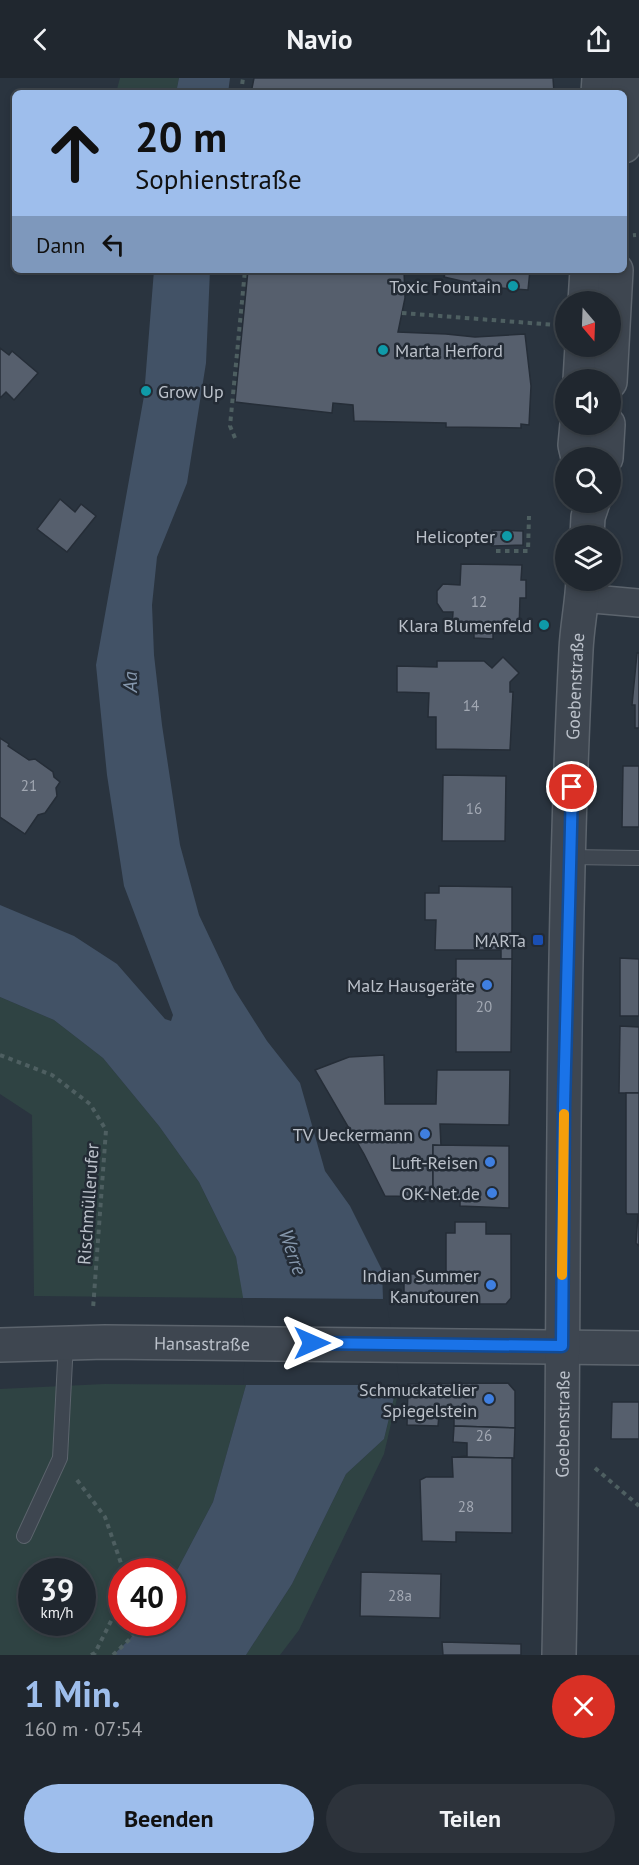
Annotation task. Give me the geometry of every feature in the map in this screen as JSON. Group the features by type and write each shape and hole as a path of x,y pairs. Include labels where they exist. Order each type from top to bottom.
{"street":[{"path":"627,105 629,78"},
{"path":"586,291 587,273"},
{"path":"611,369 616,273"},
{"name":"Goebenstraße","path":"559,1655 563,1446 564,1094 569,857 576,647 583,591"},
{"path":"591,591 639,603"},
{"name":"Hansastraße","path":"0,1345 87,1342 639,1348"}],"lane":[{"path":"569,857 639,858"},
{"path":"24,1536 60,1458 87,1342"}],"path":[{"path":"627,236 636,235"},
{"path":"235,438 230,426 245,273"},
{"path":"402,313 555,324"},
{"path":"496,551 528,551 529,516"},
{"name":"Rischmüllerufer","path":"0,1055 52,1075 90,1104 106,1130 87,1342"},
{"path":"563,1446 591,1446 591,1464 639,1506"},
{"path":"60,1458 105,1517 119,1558"},
{"path":"92,1655 108,1627"},
{"path":"113,1655 132,1636"}],"green space":[{"path":"120,78 179,78 177,90 117,90"},
{"path":"0,997 54,1020 103,1058 159,1126 199,1182 236,1257 244,1298 34,1296 32,1115 0,1094"},
{"path":"105,1384 246,1385 213,1502 184,1558 108,1558 108,1636 132,1636 130,1639 113,1655 0,1655 0,1389"},
{"path":"397,1385 400,1385 384,1454 299,1630 280,1655 246,1655 292,1584 346,1474 384,1439"}],"water":[{"path":"179,78 230,78 228,90 177,90"},
{"path":"154,273 210,273 206,363 187,483 157,557 152,605 154,655 162,725 180,845 199,915 234,989 267,1041 300,1083 325,1171 350,1206 382,1270 383,1299 397,1385 384,1439 346,1474 292,1584 246,1655 113,1655 132,1636 186,1636 186,1558 184,1558 213,1502 246,1385 249,1332 236,1257 199,1182 159,1126 103,1058 54,1020 0,997 0,905 74,936 117,964 165,1019 171,1021 173,1015 124,886 107,775 96,665 144,396"}],"pier":[{"path":"241,1298 386,1299 400,1385 243,1385 246,1332"}],"building":[{"path":"254,78 553,78 554,90 252,90"},
{"name":"Marta Herford","path":"248,273 404,273 405,298 398,332 475,337 525,334 531,386 529,425 521,424 521,428 446,427 446,423 354,421 353,405 333,403 332,413 235,402"},
{"name":"Marta Herford","path":"445,273 530,273 528,290 488,287 444,277"},
{"path":"0,348 9,355 12,351 38,373 14,400 6,392 0,398"},
{"path":"60,499 75,512 81,504 96,516 67,552 37,529"},
{"path":"492,530 523,531 523,545 492,546"},
{"path":"461,564 522,565 521,580 526,580 526,598 520,598 519,631 493,630 493,639 474,638 474,629 452,628 453,612 443,612 437,603 437,591 443,584 460,585"},
{"path":"637,653 639,653 639,728 635,728 635,705 632,705"},
{"path":"503,657 519,673 510,682 510,692 513,692 510,750 436,749 436,717 428,717 429,693 397,692 397,666 437,667 437,661 484,661 492,668"},
{"path":"0,738 29,760 35,759 53,772 54,777 60,782 56,788 57,796 45,813 38,815 25,834 0,817"},
{"path":"623,766 639,766 639,827 622,827"},
{"path":"443,775 506,776 505,841 442,841"},
{"path":"439,886 512,887 512,959 501,959 501,950 435,950 436,920 425,920 425,893 439,893"},
{"path":"620,958 639,959 639,1016 620,1016"},
{"path":"456,959 512,959 511,1052 456,1052"},
{"path":"620,1026 639,1027 639,1093 619,1093"},
{"path":"384,1055 385,1104 436,1104 437,1070 510,1070 509,1125 440,1124 441,1146 433,1145 433,1197 385,1196 364,1154 315,1070 349,1057"},
{"path":"626,1093 639,1093 639,1246 636,1243 638,1214 627,1214 626,1212"},
{"path":"433,1145 509,1146 509,1208 460,1206 460,1197 433,1197"},
{"path":"455,1222 486,1222 486,1234 511,1234 511,1298 506,1304 404,1304 404,1274 446,1274 446,1233 455,1233"},
{"path":"508,1383 515,1391 515,1428 454,1426 454,1416 439,1415 438,1426 407,1425 408,1384"},
{"path":"612,1402 639,1402 639,1439 611,1439"},
{"path":"454,1426 515,1428 514,1458 457,1457 467,1456 467,1443 453,1442"},
{"path":"452,1457 512,1458 512,1533 456,1532 456,1542 422,1541 420,1480 426,1477 453,1477"},
{"path":"361,1572 441,1574 440,1618 360,1616"},
{"path":"442,1642 521,1644 521,1655 443,1655"}],"slow traffic":[{"path":"562,1275 564,1114"}],"place":[{"name":"Toxic Fountain","path":"513,286"},
{"name":"Marta Herford","path":"383,350"},
{"name":"Grow Up","path":"146,391"},
{"name":"Helicopter","path":"507,536"},
{"name":"Klara Blumenfeld","path":"544,625"},
{"name":"MARTa","path":"538,940"},
{"name":"Malz Hausgeräte","path":"487,985"},
{"name":"TV Ueckermann","path":"425,1134"},
{"name":"Luft-Reisen","path":"490,1162"},
{"name":"OK-Net.de","path":"492,1193"},
{"name":"Indian Summer Kanutouren","path":"491,1285"},
{"name":"Schmuckatelier Spiegelstein","path":"489,1399"}],"route":[{"path":"312,1343 562,1346 568,880 572,787"}],"water label":[{"name":"Aa","path":"130,682"},
{"name":"Werre","path":"293,1252"}]}
